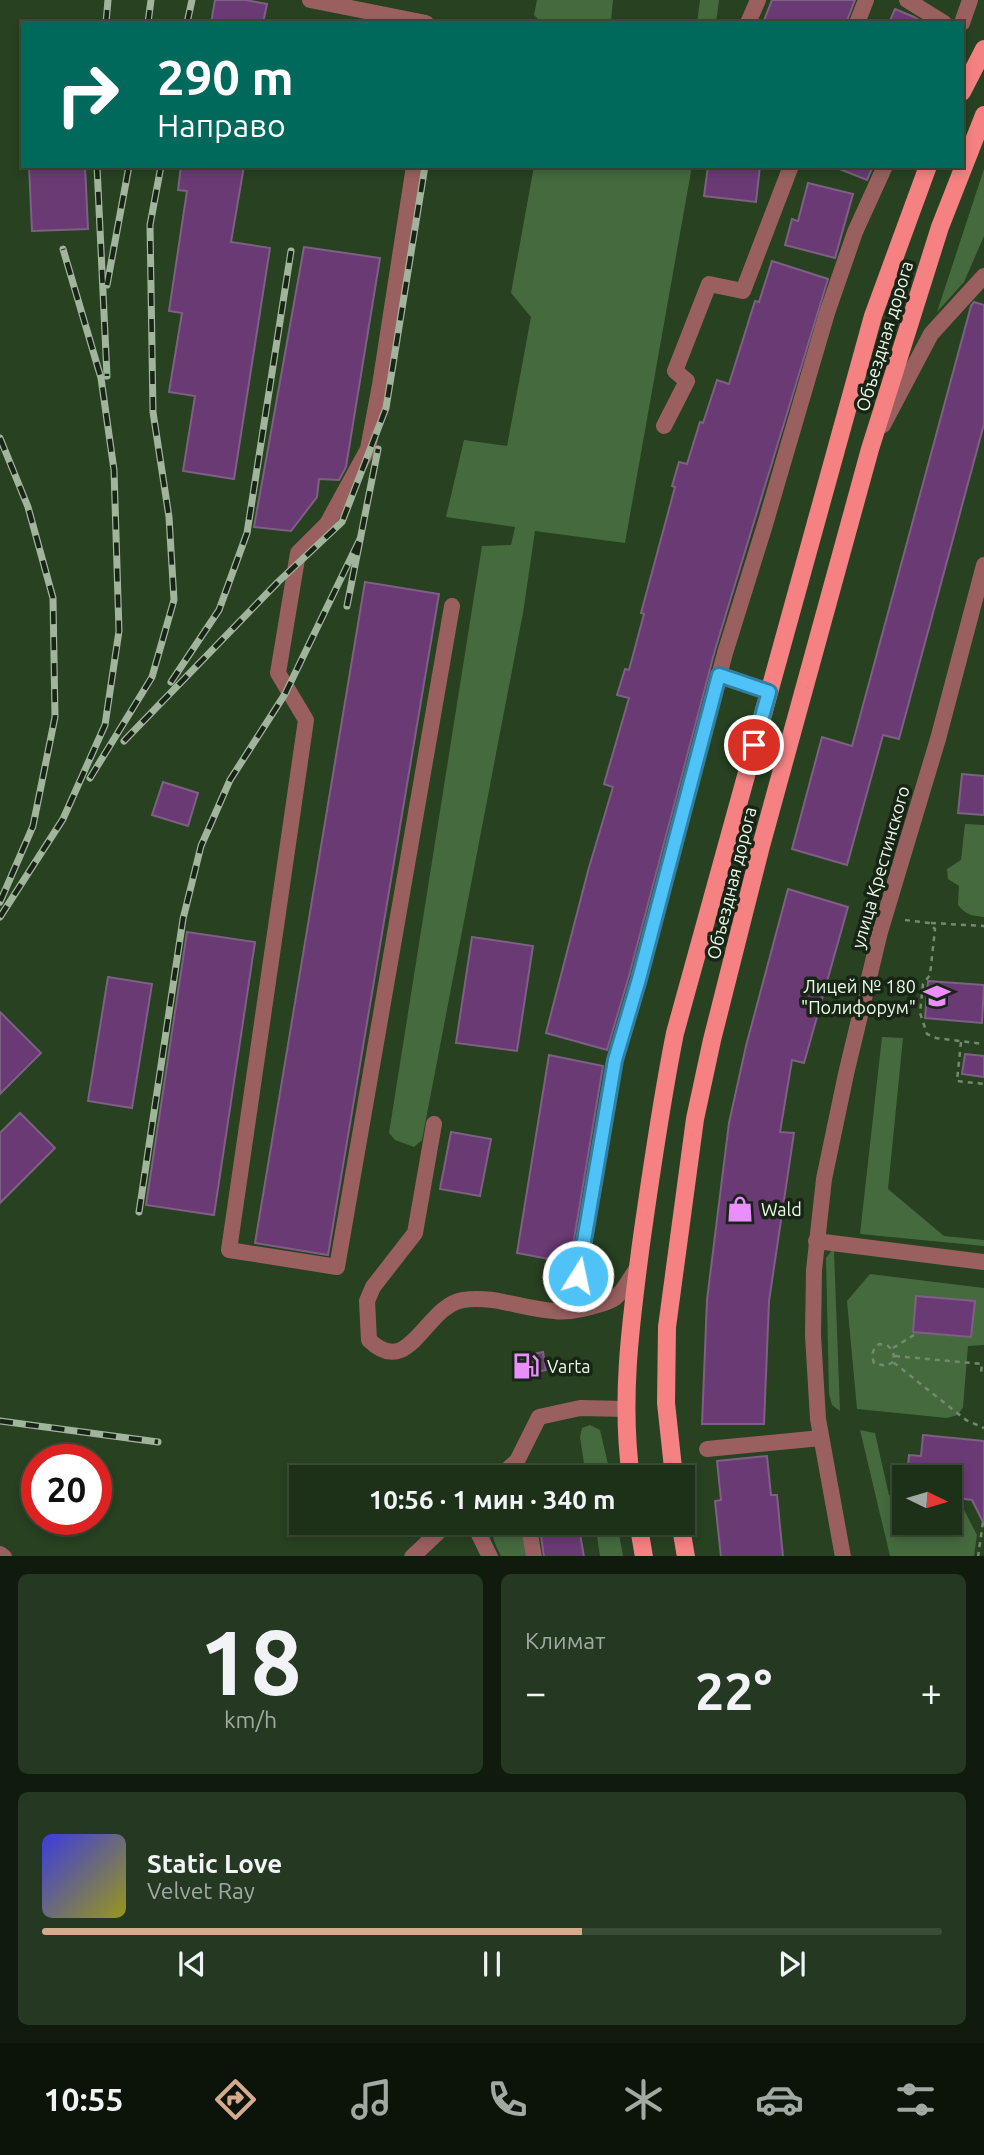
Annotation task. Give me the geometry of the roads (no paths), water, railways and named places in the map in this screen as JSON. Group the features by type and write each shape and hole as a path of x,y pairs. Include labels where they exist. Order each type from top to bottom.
{"main road":[{"path":"964,88 984,49"},
{"name":"Объездная дорога","path":"964,166 984,115"},
{"name":"Объездная дорога","path":"630,1465 626,1409 631,1315 660,1107 675,1033 873,316 927,168"},
{"name":"Объездная дорога","path":"673,1465 666,1403 667,1328 695,1119 712,1040 761,846 870,449 940,227 963,168"},
{"path":"640,1535 644,1556"},
{"path":"682,1535 685,1556"}],"street":[{"path":"310,0 416,21"},
{"path":"749,21 758,0"},
{"path":"858,21 866,0"},
{"path":"907,0 941,21"},
{"path":"963,21 970,0"},
{"path":"414,168 368,449 327,524 298,553 278,673 306,720 229,1250 337,1267 452,606"},
{"path":"664,426 687,381 676,371 709,284 743,292 790,168"},
{"path":"578,1276 615,1060 719,675 827,313 855,232 884,168"},
{"path":"870,449 931,334 984,276"},
{"name":"улица Крестинского","path":"842,1556 818,1419 813,1335 816,1241 824,1179 880,932 938,739 984,565"},
{"path":"967,625 984,628"},
{"path":"719,675 769,692"},
{"path":"434,1124 415,1233 373,1287 367,1301 369,1340 379,1350 392,1353 408,1348 443,1307 458,1301 483,1297 555,1312 586,1309 615,1298 638,1267"},
{"path":"816,1241 984,1262"},
{"path":"521,1465 539,1418 580,1408 626,1409"},
{"path":"707,1449 821,1438"},
{"path":"412,1556 435,1535"},
{"path":"480,1535 490,1556"},
{"path":"530,1535 534,1556"}],"railway":[{"path":"106,21 108,0"},
{"path":"148,21 151,0"},
{"path":"187,21 192,0"},
{"path":"97,168 107,376"},
{"path":"107,285 129,168"},
{"path":"90,778 152,677 174,600 169,517 153,412 150,225 161,168"},
{"path":"124,741 278,582 342,522 386,408 425,168"},
{"path":"0,917 63,819 105,725 119,631 114,470 101,378 63,249"},
{"path":"171,682 219,610 247,533 291,251"},
{"path":"0,438 28,507 53,598 55,717 33,826 0,902"},
{"path":"347,606 378,449"},
{"path":"139,1212 183,919 201,846 230,780 285,694 360,539"},
{"path":"0,1421 158,1442"}],"place":[{"name":"Лицей № 180 \"Полифорум\"","path":"937,996"},
{"name":"Wald","path":"740,1209"},
{"name":"Varta","path":"526,1366"}]}
